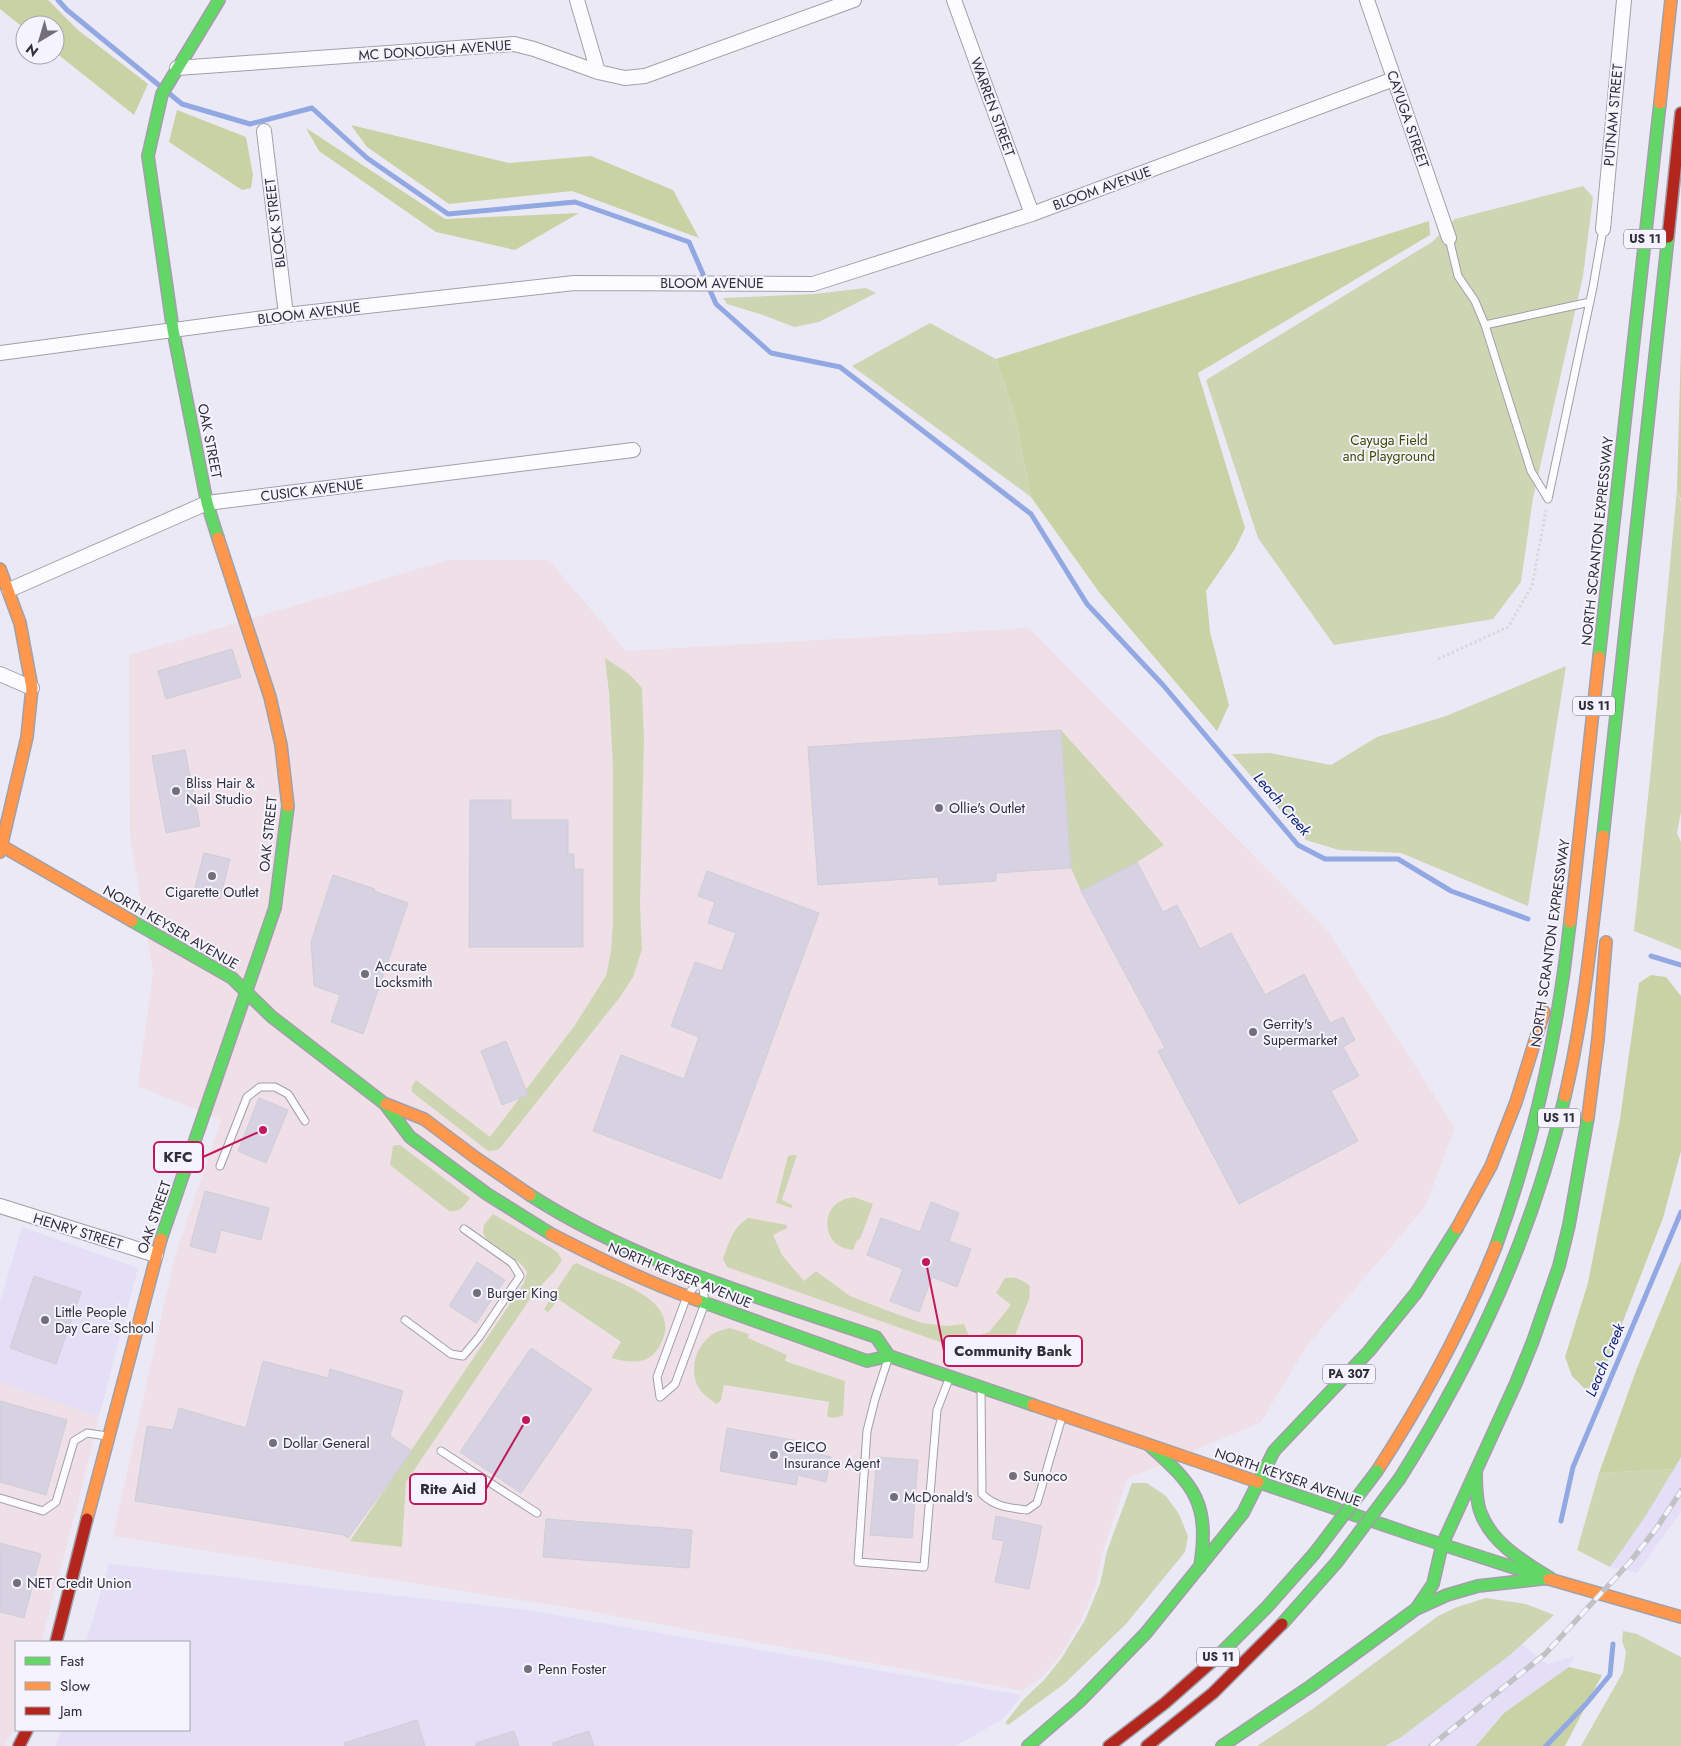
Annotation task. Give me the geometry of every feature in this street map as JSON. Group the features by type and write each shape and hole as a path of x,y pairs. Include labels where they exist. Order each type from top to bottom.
{"main road":[{"name":"OAK STREET","path":"56,1641 156,1255 275,908 289,802 281,745 270,697 208,503 173,330 148,156 162,94 219,0"},
{"name":"NORTH SCRANTON EXPRESSWAY","path":"1109,1746 1162,1705 1218,1657 1262,1612 1335,1528 1401,1436 1444,1361 1482,1280 1499,1238 1540,1103 1560,999 1569,934 1671,0"},
{"name":"US 11","path":"1147,1746 1212,1693 1285,1622 1337,1562 1400,1478 1442,1410 1483,1332 1520,1246 1550,1155 1570,1072 1593,927 1681,113"},
{"path":"0,569 20,623 32,688 27,737 1,849"},
{"path":"1608,895 1614,727"},
{"name":"NORTH KEYSER AVENUE","path":"1,849 232,978 272,1018 385,1104 410,1137 512,1211 594,1256 705,1303 867,1361 889,1356 1442,1545 1655,1610 1680,1622"},
{"path":"1416,1609 1433,1584 1442,1545 1533,1341 1559,1266 1569,1226 1587,1129 1598,1039 1606,933"},
{"name":"PA 307","path":"1258,1482 1274,1451 1344,1379 1394,1323 1432,1269 1457,1229 1504,1135 1569,934"},
{"name":"NORTH KEYSER AVENUE","path":"385,1104 424,1119 499,1175 568,1217 634,1250 702,1278 876,1337 889,1356"},
{"path":"1149,1445 1182,1477 1193,1491 1204,1523 1205,1537 1200,1568"},
{"path":"1476,1472 1476,1494 1480,1511 1486,1524 1508,1548 1550,1578"},
{"path":"1028,1746 1080,1701 1146,1633 1243,1513 1258,1482"},
{"path":"1222,1746 1311,1686 1416,1609 1447,1595 1478,1586 1550,1578"},
{"path":"19,1746 26,1731"}],"street":[{"path":"577,0 598,72"},
{"name":"MC DONOUGH AVENUE","path":"177,68 514,44 534,49 598,72 625,78 645,76 854,0"},
{"name":"WARREN STREET","path":"954,0 1032,214"},
{"name":"CAYUGA STREET","path":"1367,0 1449,238"},
{"name":"PUTNAM STREET","path":"1603,229 1624,0"},
{"name":"BLOOM AVENUE","path":"0,353 286,315 574,283 813,284 1032,214 1394,79"},
{"name":"BLOCK STREET","path":"264,131 286,315"},
{"name":"CUSICK AVENUE","path":"9,590 208,503 633,450"},
{"path":"0,674 32,688"},
{"name":"HENRY STREET","path":"0,1206 156,1255"}],"lane":[{"path":"1548,499 1590,302 1603,229"},
{"path":"1449,238 1458,276 1475,302 1485,325 1531,471 1548,499"},
{"path":"1485,325 1590,302"},
{"path":"220,1166 247,1097 260,1087 275,1087 288,1094 305,1121"},
{"path":"405,1320 451,1354 462,1356 479,1337 520,1276 512,1263 464,1229"},
{"path":"702,1278 705,1303 675,1384 660,1397 658,1377 687,1296 702,1278"},
{"path":"889,1356 867,1431 858,1562 924,1567 933,1439 937,1410 949,1377"},
{"path":"981,1388 982,1494 989,1501 1004,1507 1027,1510 1037,1503 1063,1415"},
{"path":"0,1498 43,1511 56,1502 74,1442 87,1433 108,1436"},
{"path":"441,1451 537,1513"}],"path":[{"path":"1438,659 1508,627 1532,586 1548,499"}],"shaded area":[{"path":"448,560 549,560 626,651 1029,628 1328,931 1455,1128 1425,1207 1308,1344 1261,1422 1127,1479 1103,1551 1096,1584 1081,1621 1059,1658 1041,1677 1023,1691 577,1609 113,1536 175,1256 221,1120 138,1086 153,972 130,837 129,655","holes":["606,658 642,688 644,738 640,905 642,949 620,997 501,1147 488,1151 416,1080 490,1138 575,1025 606,976 611,951 613,922 613,768","1061,731 1164,845 1081,891 1071,868","796,1155 782,1201 792,1208 776,1203","493,1214 558,1253 554,1272 534,1293 406,1482 402,1547 351,1540 524,1283 528,1272 521,1264 486,1239","787,1228 773,1234 782,1255 804,1281 816,1271 850,1296 922,1323 946,1326 964,1324 970,1338 973,1338 989,1332 1011,1305 991,1360 724,1259 731,1236","577,1263 591,1271 641,1361 611,1357 621,1343 558,1299 548,1313 544,1309 573,1265","749,1334 748,1338 787,1355 785,1361 845,1381 830,1403 723,1385"]},
{"path":"22,1227 138,1268 99,1417 0,1382 0,1302"},
{"path":"0,1382 99,1417 41,1641 15,1641 15,1728 4,1746 0,1746"},
{"path":"1681,1457 1681,1512 1637,1573 1610,1567 1645,1517"},
{"name":"Penn Foster","path":"109,1564 520,1609 1022,1695 1003,1719 956,1746 56,1746 61,1731 190,1731 190,1641 86,1641"},
{"path":"1522,1644 1548,1664 1575,1656 1569,1667 1504,1713 1476,1746 1385,1746 1400,1738"}],"green space":[{"path":"0,0 48,0 63,15 15,15 15,21 0,9"},
{"path":"65,17 78,30 148,84 134,115 65,60"},
{"path":"177,110 246,137 253,175 251,188 242,190 169,142"},
{"path":"351,125 509,163 591,156 673,190 699,238 572,191 449,204 367,147"},
{"path":"306,128 445,219 579,213 515,250 436,232 319,151"},
{"name":"Cayuga Field and Playground","path":"1583,186 1593,197 1583,276 1533,498 1521,582 1493,619 1334,645 1258,538 1206,380 1432,242 1455,219"},
{"path":"1429,221 1430,235 1198,373 1245,528 1235,549 1206,591 1210,632 1229,705 1217,731 1099,592 1031,497 1015,415 996,359"},
{"path":"866,288 876,293 819,322 794,327 727,304 723,298 814,294"},
{"path":"930,323 996,359 1015,415 1031,497 852,366"},
{"path":"1681,346 1681,500 1677,489"},
{"path":"1677,489 1681,502 1681,812 1677,833 1681,842 1681,950 1634,931"},
{"path":"605,658 629,674 642,688 644,738 640,905 642,949 633,977 620,997 501,1147 497,1150 488,1151 412,1092 412,1086 416,1080 490,1137 575,1025 606,976 611,951 613,922 613,768"},
{"path":"1566,666 1528,906 1401,853 1339,850 1306,840 1232,754 1270,753 1331,765 1377,737 1446,716"},
{"path":"1061,730 1164,845 1137,862 1081,891 1071,868"},
{"path":"1651,975 1666,977 1681,996 1681,1151 1663,1218 1601,1378 1586,1390 1572,1376 1565,1357 1588,1283 1620,1119 1639,983"},
{"path":"400,1145 470,1198 461,1208 456,1211 449,1211 390,1165 393,1146"},
{"path":"797,1155 782,1200 792,1205 792,1208 776,1203 788,1156"},
{"path":"854,1197 873,1204 860,1239 857,1240 853,1250 838,1245 833,1240 829,1234 827,1221 832,1208 837,1203"},
{"path":"493,1214 553,1249 562,1260 554,1272 534,1293 406,1482 402,1547 350,1541 524,1283 527,1272 521,1264 486,1239 483,1232 484,1225"},
{"path":"748,1218 787,1225 787,1228 773,1235 782,1255 804,1281 816,1271 850,1296 922,1323 946,1326 964,1324 970,1338 989,1332 1011,1305 996,1293 1005,1278 1021,1280 1030,1286 1029,1299 1009,1351 1001,1358 991,1360 727,1267 723,1259 729,1242 738,1226"},
{"path":"1681,1261 1681,1457 1674,1469 1599,1473 1637,1368"},
{"path":"577,1263 625,1285 655,1304 664,1317 665,1332 657,1350 647,1359 642,1361 623,1361 611,1358 621,1342 558,1299 548,1313 544,1309 573,1265"},
{"path":"729,1328 749,1334 748,1338 787,1355 785,1361 845,1381 843,1415 835,1418 827,1416 829,1402 724,1385 721,1400 717,1404 699,1389 694,1375 695,1361 700,1348 708,1337"},
{"path":"1674,1469 1645,1517 1610,1567 1577,1550 1599,1473"},
{"path":"1132,1483 1147,1483 1166,1496 1179,1514 1188,1536 1185,1552 1126,1624 1064,1684 1008,1725 1005,1723 1023,1700 1044,1680 1061,1659 1085,1620 1100,1584 1107,1551"},
{"path":"1486,1598 1526,1604 1554,1615 1510,1655 1400,1738 1385,1746 1257,1746 1314,1708 1438,1616 1457,1607"},
{"path":"1623,1631 1637,1634 1681,1657 1681,1746 1581,1746 1623,1672 1626,1652 1622,1641"},
{"path":"1569,1667 1602,1675 1565,1746 1476,1746 1504,1713"}],"building":[{"path":"232,649 241,677 166,699 158,671"},
{"name":"Ollie's Outlet","path":"1061,730 1071,868 996,873 996,881 939,885 938,877 818,885 808,747"},
{"name":"Bliss Hair & Nail Studio","path":"185,750 200,826 166,833 152,756"},
{"path":"470,800 511,800 511,820 568,820 568,854 574,854 574,869 583,869 583,947 469,947"},
{"name":"Cigarette Outlet","path":"204,853 230,859 220,899 194,892"},
{"name":"Gerrity's Supermarket","path":"1137,862 1163,912 1177,905 1200,949 1231,933 1265,995 1304,974 1330,1023 1343,1017 1355,1040 1343,1047 1359,1076 1331,1091 1358,1141 1239,1204 1158,1051 1165,1048 1081,891"},
{"path":"707,871 819,913 721,1179 593,1131 621,1055 684,1079 699,1037 671,1026 695,962 722,971 736,933 708,923 715,902 698,896"},
{"path":"333,875 375,889 374,891 408,903 363,1034 331,1022 340,995 314,986 311,942"},
{"path":"506,1041 528,1095 502,1105 481,1051"},
{"path":"259,1098 288,1110 266,1163 238,1151"},
{"path":"205,1191 269,1208 261,1240 221,1230 215,1253 190,1246"},
{"path":"931,1202 959,1213 949,1241 971,1249 957,1287 932,1277 919,1312 890,1301 903,1269 867,1255 881,1218 920,1232"},
{"name":"Burger King","path":"477,1262 505,1280 476,1323 449,1306"},
{"name":"Little People Day Care School","path":"34,1276 81,1292 56,1364 10,1348"},
{"path":"531,1348 592,1389 521,1493 460,1452"},
{"name":"Dollar General","path":"263,1361 328,1378 330,1369 403,1391 390,1436 412,1451 348,1538 344,1535 135,1501 147,1426 173,1430 179,1408 246,1428"},
{"path":"0,1401 67,1420 46,1495 0,1482"},
{"name":"GEICO Insurance Agent","path":"727,1428 804,1442 802,1450 831,1457 826,1482 798,1475 796,1485 720,1471"},
{"name":"McDonald's","path":"877,1457 918,1460 912,1538 870,1535"},
{"path":"996,1516 1042,1526 1029,1589 995,1582 1004,1541 992,1539"},
{"path":"546,1519 692,1530 689,1568 543,1557"},
{"name":"NET Credit Union","path":"0,1543 41,1554 24,1618 0,1612"},
{"path":"417,1720 425,1746 345,1746 344,1743"},
{"path":"514,1731 519,1746 476,1746 476,1743"},
{"path":"589,1731 594,1746 553,1746 553,1743"}],"waterway":[{"path":"58,0 67,10 182,104 250,124 312,108 367,158 448,214 575,202 689,242 716,304 771,353 840,367 1031,514 1087,604 1163,685 1298,845 1325,859 1398,859 1451,891 1528,919"},
{"name":"Leach Creek","path":"1651,956 1681,965"},
{"name":"Leach Creek","path":"1561,1521 1573,1467 1681,1212"},
{"name":"Leach Creek","path":"1546,1746 1586,1704 1610,1675 1613,1644"}],"railway":[{"path":"1431,1746 1545,1654 1630,1562 1656,1529 1681,1491"}],"traffic: fast":[{"path":"218,538 207,503 173,330 148,156 162,94 219,0"},
{"path":"1599,657 1660,103"},
{"path":"1603,836 1668,237"},
{"path":"161,1239 275,908 288,806"},
{"path":"132,921 232,978 272,1017 385,1104 410,1137 487,1194 551,1234"},
{"path":"1496,1246 1522,1167 1543,1086 1559,1005 1570,922"},
{"path":"1400,1478 1428,1433 1453,1387 1499,1294 1536,1198 1552,1148 1565,1096"},
{"path":"1416,1609 1433,1584 1442,1545 1516,1383 1533,1341 1559,1266 1569,1225 1588,1117"},
{"path":"530,1195 570,1219 655,1259 743,1292 876,1337 889,1356"},
{"path":"1028,1746 1080,1701 1146,1633 1243,1513 1274,1451 1369,1351 1416,1293 1457,1228"},
{"path":"697,1300 867,1361 889,1356 1033,1405"},
{"path":"1149,1445 1178,1472 1196,1497 1203,1527 1200,1567"},
{"path":"1314,1554 1377,1471"},
{"path":"1476,1472 1476,1492 1480,1511 1492,1533 1509,1550 1550,1578"},
{"path":"1337,1562 1400,1478"},
{"path":"1258,1482 1549,1579"},
{"path":"1216,1658 1267,1607 1314,1554"},
{"path":"1282,1624 1337,1562"},
{"path":"1222,1746 1311,1686 1416,1609 1447,1595 1478,1586 1550,1578"}],"traffic: slow":[{"path":"1660,103 1671,0"},
{"path":"218,538 270,697 281,745 288,806"},
{"path":"0,569 20,623 32,688 27,737 0,852"},
{"path":"1570,922 1599,657"},
{"path":"1565,1096 1583,999 1603,836"},
{"path":"2,846 132,921"},
{"path":"1588,1117 1598,1039 1606,942"},
{"path":"1457,1228 1491,1166 1516,1102 1544,1012"},
{"path":"386,1104 424,1119 530,1195"},
{"path":"551,1234 641,1278 697,1300"},
{"path":"87,1519 161,1239"},
{"path":"1377,1471 1411,1417 1457,1333 1496,1246"},
{"path":"1033,1405 1258,1482"},
{"path":"1549,1579 1681,1617"}],"traffic: jam":[{"path":"1668,237 1681,113"},
{"path":"56,1641 87,1519"},
{"path":"1147,1746 1213,1693 1282,1624"},
{"path":"1109,1746 1165,1703 1216,1658"},
{"path":"19,1746 26,1731"}],"place":[{"name":"Bliss Hair & Nail Studio","path":"176,791"},
{"name":"Ollie's Outlet","path":"939,808"},
{"name":"Cigarette Outlet","path":"212,876"},
{"name":"Accurate Locksmith","path":"365,974"},
{"name":"Gerrity's Supermarket","path":"1253,1032"},
{"name":"KFC","path":"263,1130"},
{"name":"Community Bank","path":"926,1262"},
{"name":"Burger King","path":"477,1293"},
{"name":"Little People Day Care School","path":"45,1320"},
{"name":"Rite Aid","path":"526,1420"},
{"name":"Dollar General","path":"273,1443"},
{"name":"GEICO Insurance Agent","path":"774,1455"},
{"name":"Sunoco","path":"1013,1476"},
{"name":"McDonald's","path":"894,1497"},
{"name":"NET Credit Union","path":"17,1583"},
{"name":"Penn Foster","path":"528,1669"}]}
